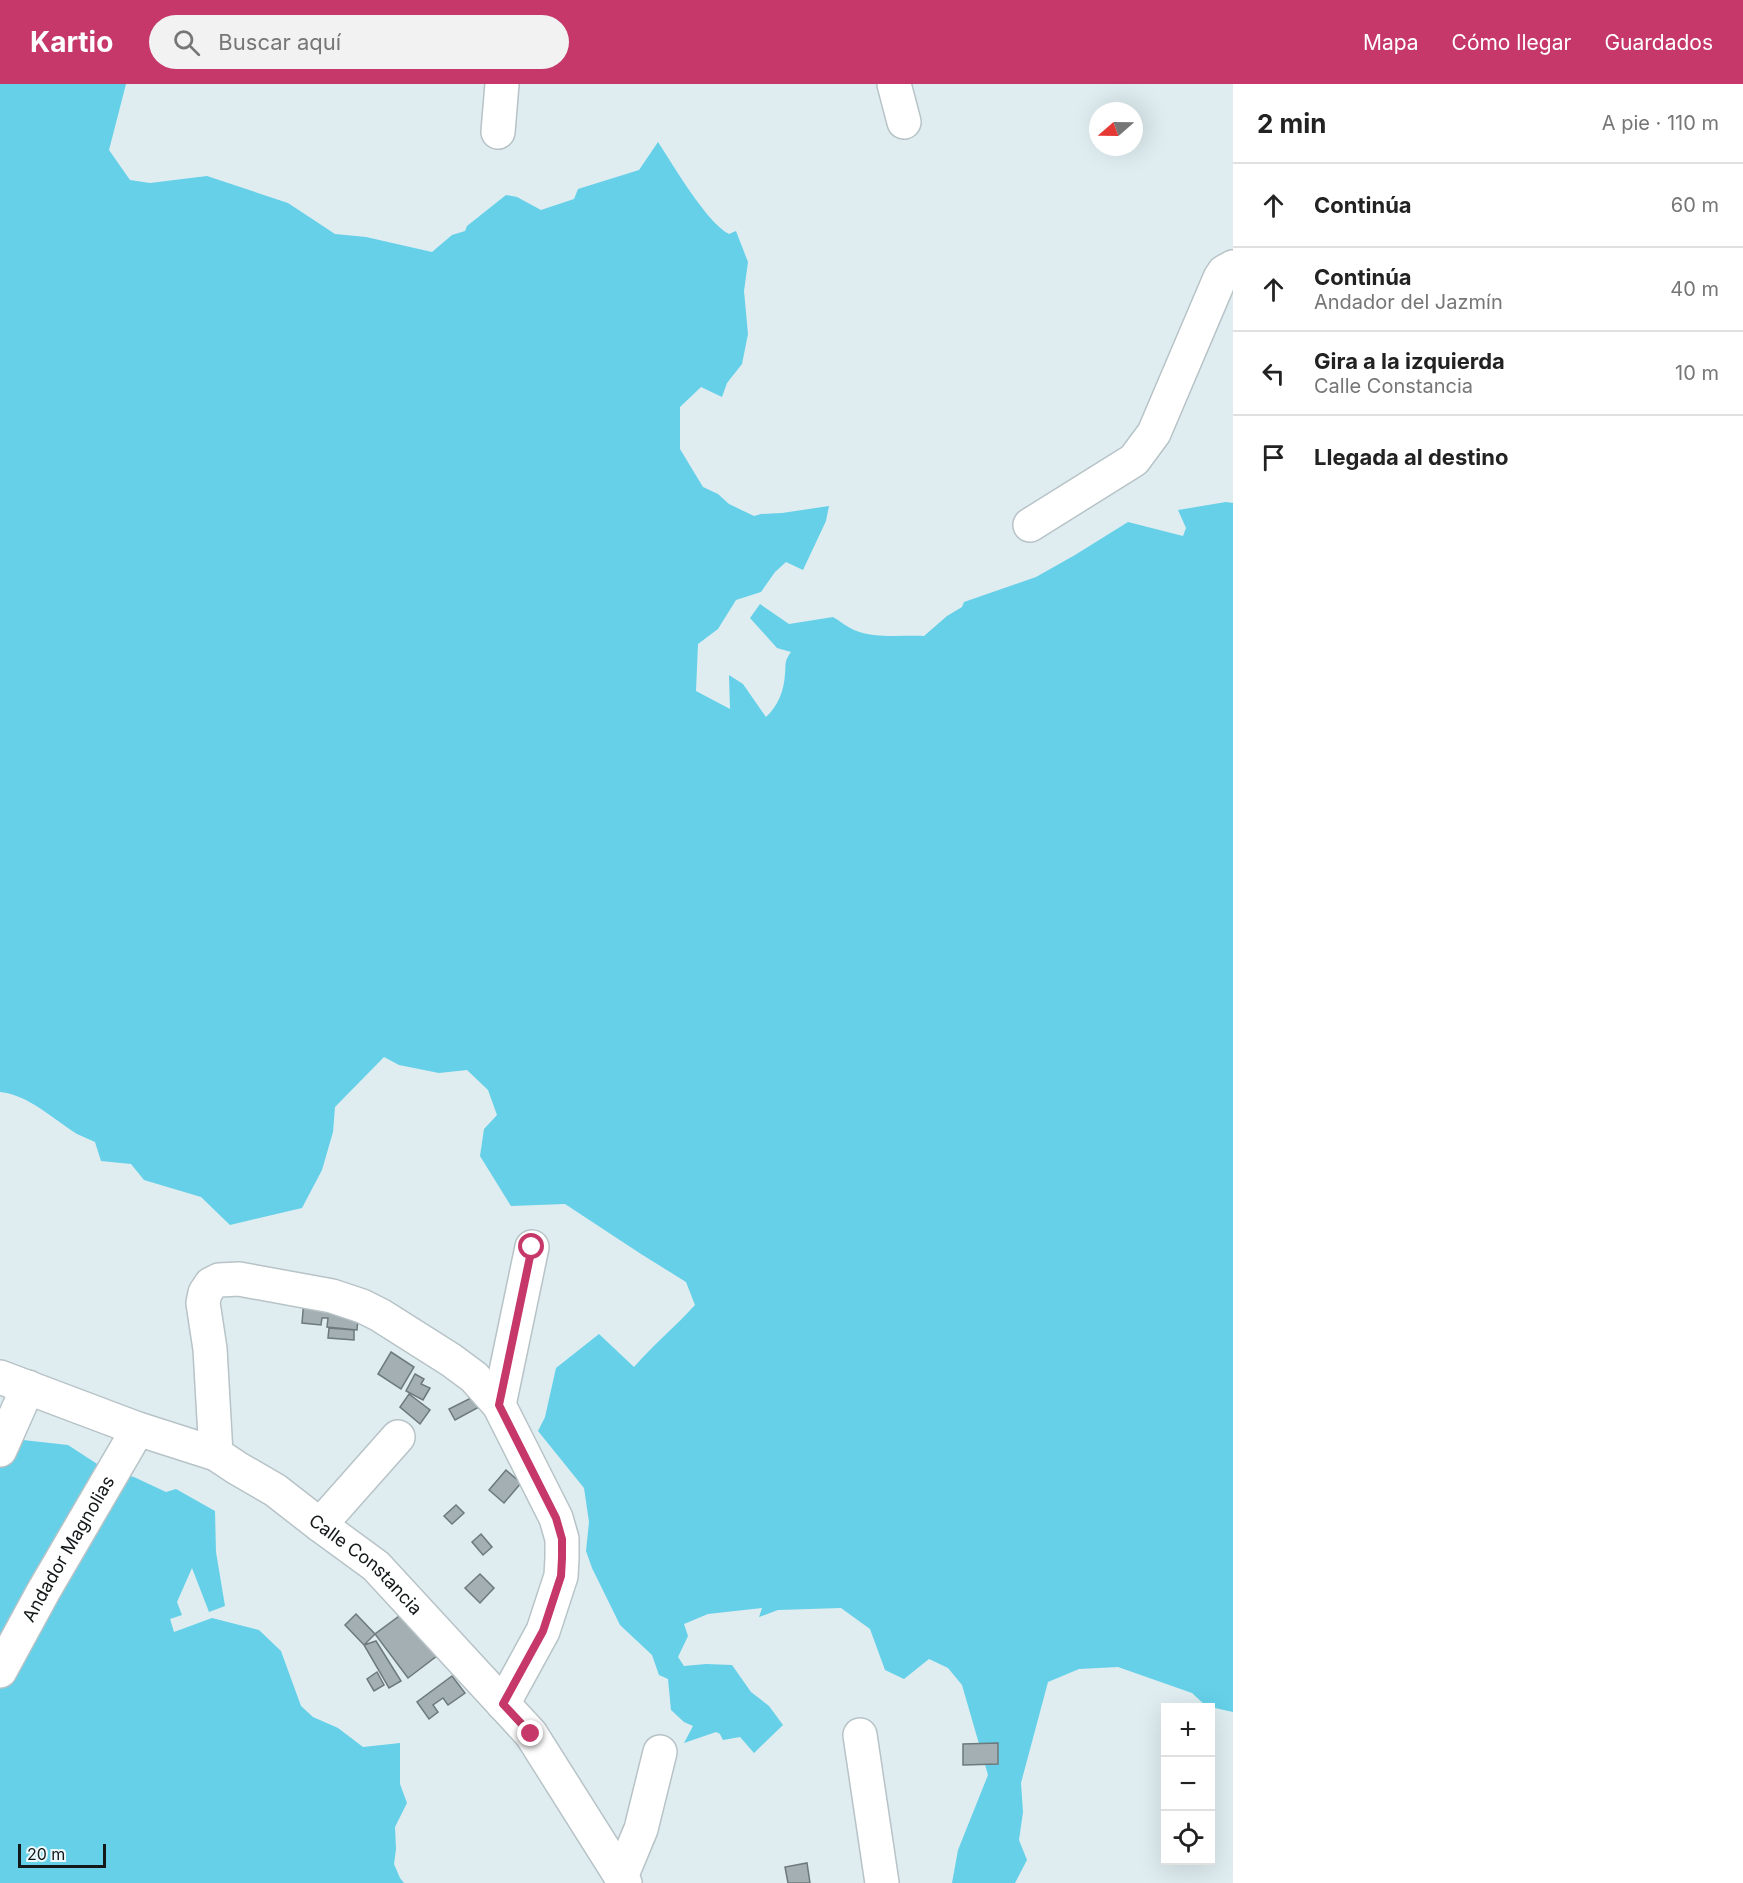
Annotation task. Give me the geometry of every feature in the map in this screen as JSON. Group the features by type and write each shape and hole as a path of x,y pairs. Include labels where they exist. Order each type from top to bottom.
{"street":[{"path":"498,132 502,84"},
{"path":"894,84 904,122"},
{"path":"1030,525 1134,460 1146,446 1220,278 1224,272 1233,267"},
{"path":"499,1405 532,1247"},
{"path":"216,1454 210,1349 203,1303 205,1293 211,1284 219,1280 228,1278 332,1296 362,1306 451,1360 474,1377 499,1405 556,1518 562,1539 561,1576 543,1631 503,1704"},
{"path":"0,1450 14,1382"},
{"name":"Calle Constancia","path":"14,1382 138,1429 216,1454 275,1490 376,1566 531,1734 623,1880"},
{"name":"Andador Magnolias","path":"0,1671 138,1429"},
{"path":"320,1526 398,1437"},
{"path":"860,1735 882,1883"},
{"path":"623,1880 641,1829 660,1752"}],"shaded area":[{"path":"0,84 126,84 109,150 130,180 150,183 207,176 288,203 335,234 366,237 432,252 452,235 465,231 467,226 506,195 517,197 541,210 574,199 578,189 639,170 658,142 711,218 729,234 736,231 748,262 744,291 748,334 742,364 727,383 722,397 701,387 680,407 680,449 703,487 718,494 729,504 754,516 829,506 826,521 803,570 786,562 775,572 761,592 736,600 718,629 698,644 696,691 730,709 729,675 743,684 766,717 774,708 782,692 787,658 791,652 777,648 750,618 760,604 789,624 833,617 851,629 862,633 880,636 924,636 947,616 962,607 964,602 1036,577 1128,522 1183,536 1186,528 1178,510 1226,502 1233,503 1233,1712 1215,1708 1215,1703 1203,1703 1192,1693 1118,1667 1079,1669 1048,1682 1021,1783 1023,1812 1019,1840 1027,1860 1015,1883 952,1883 958,1850 988,1775 962,1685 948,1668 929,1659 904,1679 885,1670 870,1629 841,1608 778,1610 759,1617 762,1608 708,1614 684,1624 688,1636 678,1657 684,1666 732,1665 751,1692 769,1706 783,1725 754,1753 740,1737 723,1740 716,1732 684,1743 693,1726 684,1722 671,1710 668,1679 659,1675 652,1655 620,1625 592,1568 586,1551 589,1522 584,1488 538,1431 545,1417 556,1368 599,1334 634,1367 695,1305 686,1282 565,1204 511,1206 480,1156 484,1129 497,1115 488,1090 467,1070 439,1073 399,1065 384,1057 335,1107 333,1132 322,1170 302,1208 230,1225 201,1197 144,1180 131,1164 101,1161 95,1142 77,1134 31,1103 0,1092"},
{"path":"0,1436 68,1445 108,1471 134,1477 166,1492 176,1489 215,1511 216,1552 225,1606 209,1612 192,1568 177,1602 182,1615 170,1619 174,1632 212,1618 259,1630 281,1651 301,1706 313,1717 338,1728 363,1747 400,1743 400,1784 407,1803 395,1827 394,1864 404,1883 0,1883"}],"building":[{"path":"304,1300 359,1306 357,1330 327,1327 328,1318 322,1318 321,1325 302,1323"},
{"path":"329,1328 354,1330 354,1340 328,1338"},
{"path":"391,1352 414,1367 401,1389 378,1374"},
{"path":"415,1374 424,1379 421,1384 430,1388 423,1400 406,1391"},
{"path":"409,1394 430,1410 420,1424 400,1407"},
{"path":"473,1397 479,1407 455,1420 449,1409"},
{"path":"506,1470 521,1483 504,1503 489,1490"},
{"path":"456,1505 464,1513 452,1524 444,1516"},
{"path":"481,1534 492,1547 483,1555 472,1542"},
{"path":"480,1574 494,1588 480,1603 465,1588"},
{"path":"410,1608 442,1652 408,1678 375,1634"},
{"path":"356,1614 375,1634 364,1645 345,1625"},
{"path":"376,1641 401,1681 389,1688 364,1645"},
{"path":"377,1672 384,1685 374,1691 367,1679"},
{"path":"452,1676 465,1693 448,1705 443,1698 433,1705 438,1712 429,1719 417,1702"},
{"path":"998,1743 998,1764 963,1765 963,1744"},
{"path":"807,1863 810,1883 788,1883 785,1867"}],"route":[{"path":"531,1734 503,1704 543,1631 561,1576 562,1539 556,1518 499,1405 532,1247"}]}
